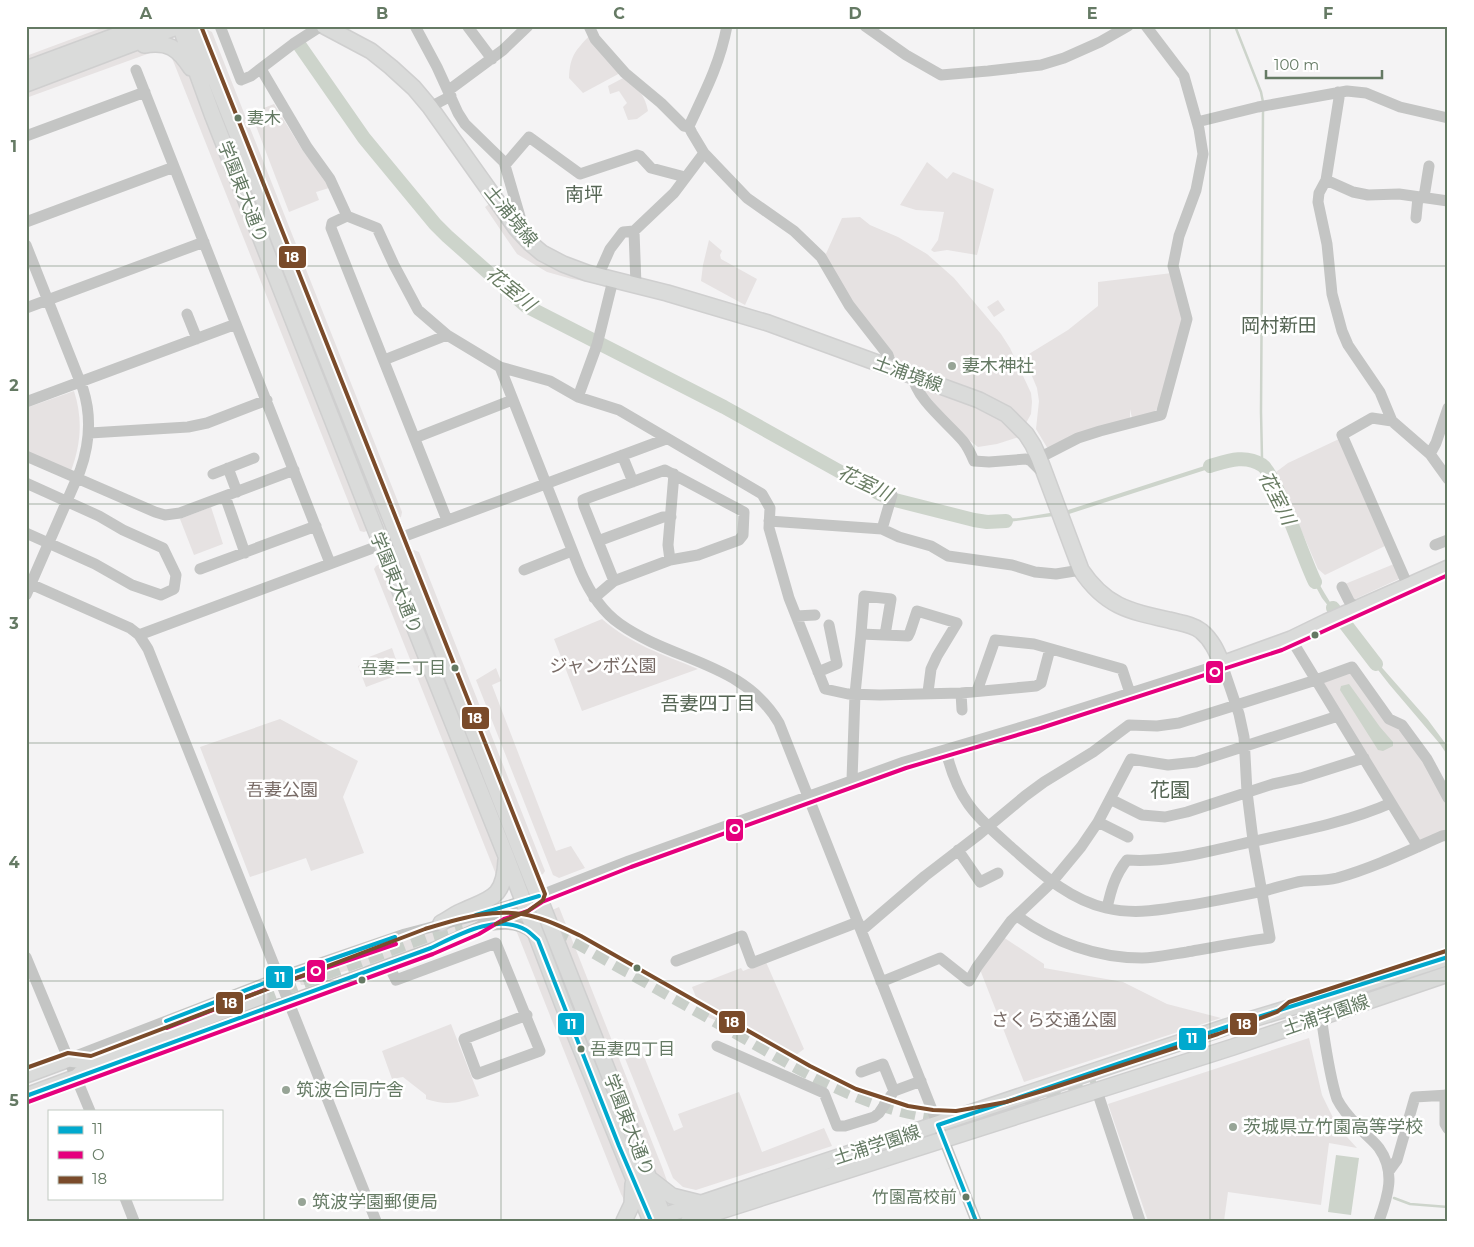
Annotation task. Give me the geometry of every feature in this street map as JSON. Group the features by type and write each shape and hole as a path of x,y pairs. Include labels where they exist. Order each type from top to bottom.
{"main road":[{"path":"86,47 130,26"},
{"path":"26,69 142,26"},
{"path":"26,84 179,26"},
{"name":"学園東大通り","path":"179,26 381,544 633,1178 656,1220"},
{"name":"学園東大通り","path":"194,26 398,538 649,1178 656,1220"},
{"name":"土浦境線","path":"323,26 371,51 414,88 430,107 516,228 542,253 552,259 598,276 768,323 979,400 1006,414 1026,434 1041,463 1081,570 1096,590 1115,603 1137,612 1196,628 1210,640 1222,664"},
{"path":"115,50 155,43 170,46 183,56 201,84"},
{"path":"1222,664 1291,639 1448,568"},
{"path":"441,923 459,913 491,900 500,888 506,856"},
{"name":"土浦学園線","path":"689,1221 702,1213 938,1125 1226,1027 1448,957"},
{"name":"土浦学園線","path":"656,1220 702,1213 775,1194 1233,1047 1448,974"},
{"path":"26,1096 77,1077 92,1062 260,997"},
{"path":"1096,1081 1220,1040 1280,1017 1291,1008"},
{"path":"1220,1040 1282,1025 1294,1025"},
{"path":"26,1075 69,1059 92,1062"},
{"path":"624,1221 632,1204 633,1178"},
{"path":"649,1178 668,1194 702,1213"}],"street":[{"path":"220,26 241,80 261,69 293,44 323,26"},
{"path":"415,26 465,124 505,165 527,240"},
{"path":"430,107 492,59 528,26"},
{"path":"589,26 595,38 625,73 661,103 684,126 689,128 704,153 747,198 794,231 821,257 849,305 888,355 894,369"},
{"path":"689,128 714,72 723,47 727,26"},
{"path":"865,26 906,55 941,75 1041,65 1064,58 1100,42 1128,26"},
{"path":"913,376 916,387 944,423 965,444 974,461 989,462 1026,459 1039,469 1041,463 1078,438 1161,415 1187,319 1173,266 1180,236 1196,190 1203,154 1197,122 1184,76 1146,26"},
{"path":"468,27 492,59"},
{"path":"261,69 307,147 330,179 347,216 376,228 418,310 447,335 500,367 550,381 578,397 619,410 762,494 770,508 769,530 789,598 825,688 855,694 961,693 1039,686 1050,649"},
{"path":"136,70 330,562"},
{"path":"1197,122 1263,106 1347,91 1366,93 1400,106 1448,118"},
{"path":"26,136 145,92"},
{"path":"1338,92 1339,98 1326,180 1319,193 1318,202 1327,244 1332,294 1342,331 1348,345 1380,392 1392,422"},
{"path":"505,165 529,137 580,174 637,155 651,168 685,177"},
{"path":"598,276 610,250 623,232 634,231 674,192 704,153"},
{"path":"1416,218 1429,166"},
{"path":"26,222 174,167"},
{"path":"1326,180 1353,192 1368,195 1399,194 1448,201"},
{"path":"347,216 332,223 331,228 447,520"},
{"path":"634,231 636,285"},
{"path":"26,308 204,242"},
{"path":"26,245 81,382 88,404 90,433 85,457 77,478 28,587 130,628 139,635 151,654 376,1221"},
{"path":"578,397 598,342 613,280"},
{"path":"187,314 197,339"},
{"path":"26,402 236,324"},
{"path":"384,360 447,335"},
{"path":"500,367 572,552 594,598 613,619 629,630 647,640 733,677 758,697 772,711 779,723 976,1221"},
{"path":"90,433 188,427 207,423 267,400"},
{"path":"415,438 512,400"},
{"path":"1386,406 1382,412 1342,435 1408,586"},
{"path":"1430,454 1448,408"},
{"path":"1372,418 1392,422 1430,454 1448,479"},
{"path":"139,635 330,562 666,439"},
{"path":"622,455 632,482"},
{"path":"26,456 155,512 166,515 180,513 294,470"},
{"path":"213,474 254,458"},
{"path":"228,468 237,492"},
{"path":"594,598 614,581 670,560 698,555 739,540 743,535 743,511 665,470 583,500 614,581"},
{"path":"670,560 668,545 674,474"},
{"path":"26,483 163,548 176,576 174,589 161,596 132,585 96,564 26,533"},
{"path":"225,496 245,553"},
{"path":"882,529 891,498"},
{"path":"598,541 663,517 671,517"},
{"path":"769,521 882,529 899,537 931,546 948,556 1012,565 1035,572 1056,574 1081,570"},
{"path":"200,569 316,526"},
{"path":"1435,545 1448,540"},
{"path":"524,570 572,552"},
{"path":"1342,587 1354,610"},
{"path":"852,780 855,694 864,596 892,599 885,636"},
{"path":"861,634 908,636 917,611 957,623 931,669 928,692"},
{"path":"796,616 815,615"},
{"path":"818,672 837,664 828,625"},
{"path":"1291,639 1418,847"},
{"path":"977,691 995,640 1034,644 1122,669 1130,693"},
{"path":"77,1077 431,948 476,928 502,913 539,896 852,780 904,762 946,751 1222,664 1242,726 1253,841 1270,938 1158,957 1126,957 1081,949 1051,938 1017,916"},
{"path":"676,961 742,936 752,963 860,926 1044,782 1092,752 1129,725 1157,726 1179,723 1352,667 1389,719 1402,725 1427,759 1448,798"},
{"path":"961,693 962,710"},
{"path":"881,982 940,958 969,981 1011,921 1052,882 1081,847 1098,822 1131,759 1155,764 1181,765 1196,762 1338,716"},
{"path":"946,751 954,781 960,794 988,827 1052,882 1079,898 1107,908 1123,911 1144,912 1210,902 1304,881 1324,881 1337,878 1448,835"},
{"path":"1110,799 1142,815 1159,817 1186,812 1273,784 1301,778 1364,758"},
{"path":"1107,908 1112,886 1120,869 1127,860 1152,861 1181,858 1321,826 1391,803"},
{"path":"1098,822 1128,837"},
{"path":"958,850 980,882 998,873"},
{"path":"69,1059 280,977 405,934 524,902"},
{"path":"476,928 503,923 516,925 532,932 538,940"},
{"path":"388,964 396,980 496,943 527,1015 540,1051 477,1074 464,1039 527,1015"},
{"path":"26,957 90,1110"},
{"path":"1322,1016 1328,1057 1338,1099 1345,1112 1378,1148 1389,1171 1389,1191 1379,1221"},
{"path":"716,1046 824,1093 837,1126 845,1126 874,1117 879,1113 894,1091 921,1081"},
{"path":"861,1072 883,1064 894,1091"},
{"path":"1389,1171 1397,1160 1415,1097 1446,1095 1445,1124 1448,1129"},
{"path":"1099,1097 1140,1221"},
{"path":"126,1200 134,1221"}],"green space":[{"path":"107,26 122,26 26,63 26,56"},
{"path":"208,30 212,32 402,512 401,517 396,520 202,32"},
{"path":"590,35 622,72 583,93 569,78 574,54"},
{"path":"141,49 163,52 150,53 26,98 26,92"},
{"path":"170,53 188,72 369,530 360,531"},
{"path":"625,77 640,92 647,105 648,111 637,119 628,120 623,107 627,103 619,91 610,94 608,86"},
{"path":"274,104 329,188 316,192 319,200 289,212 251,113"},
{"path":"927,162 947,179 953,172 994,189 977,255 947,250 934,252 931,250 938,240 944,212 916,210 900,205"},
{"path":"492,202 519,238 606,283 608,288 547,272 517,254 485,207"},
{"path":"860,217 870,225 898,237 927,254 954,278 1001,334 1010,348 1031,393 1031,414 1025,425 1015,412 997,400 900,363 858,312 825,256 842,218"},
{"path":"709,240 722,251 721,259 757,279 745,305 701,281"},
{"path":"1172,273 1183,315 1161,404 1153,414 1132,418 1130,409 1130,420 1048,449 1036,429 1039,401 1037,388 1024,357 1068,330 1098,306 1098,282"},
{"path":"998,300 1005,310 994,317 987,307"},
{"path":"918,383 992,411 1022,436 997,444 978,447 957,431"},
{"path":"74,391 79,412 80,431 71,471 26,452 26,408"},
{"path":"1339,439 1387,545 1325,575 1318,569 1276,472 1288,463"},
{"path":"211,507 223,544 194,555 180,519"},
{"path":"414,550 419,552 545,871 537,877 409,552"},
{"path":"382,563 500,860 499,882 374,569"},
{"path":"1394,564 1401,578 1353,600 1345,584"},
{"name":"ジャンボ公園","path":"602,619 636,642 698,669 582,711 554,639"},
{"path":"392,648 401,674 366,687 358,666 370,660 369,657"},
{"path":"496,668 501,681 492,685 556,851 571,846 585,868 559,878 553,875 476,680"},
{"path":"1350,672 1401,727 1438,783 1448,804 1448,832 1421,841 1418,840 1323,683"},
{"name":"吾妻公園","path":"280,719 358,761 343,797 364,853 311,871 306,858 250,877 200,747"},
{"path":"559,907 671,1192 653,1171 550,911"},
{"path":"486,917 437,940 370,965 301,985 299,979 303,975 410,936"},
{"path":"516,930 530,938 629,1189 628,1207 621,1194"},
{"name":"さくら交通公園","path":"1003,937 1044,964 1044,968 1123,982 1167,1004 1221,1018 1024,1082 979,967"},
{"path":"766,962 804,1049 796,1055 703,1015 692,987 741,968 743,971"},
{"path":"451,1024 479,1096 452,1103 433,1101 426,1099 426,1095 403,1077 392,1079 382,1051"},
{"name":"茨城県立竹園高等学校","path":"1309,1038 1322,1095 1337,1126 1357,1148 1329,1143 1321,1205 1228,1192 1224,1221 1148,1221 1108,1104"},
{"path":"639,1044 674,1131 683,1127 678,1114 739,1092 762,1152 824,1128 832,1146 696,1190 683,1187 673,1178 622,1051"}],"shaded area":[{"path":"1226,459 1227,463 1069,514 987,525 987,520 1019,518 1068,510"},
{"path":"1310,565 1341,621 1428,720 1448,747 1448,756 1322,598 1305,567"},
{"path":"1349,684 1393,742 1393,746 1383,751 1378,750 1340,690 1341,686"},
{"path":"1336,1155 1359,1158 1351,1215 1328,1212"}],"waterway":[{"path":"1235,26 1261,92 1263,102"},
{"name":"花室川","path":"300,46 364,138 435,224 526,306 724,407 880,494 895,500 974,520 987,522 1006,521"},
{"path":"1263,110 1261,412 1262,458 1264,466"},
{"name":"花室川","path":"1210,466 1243,459 1262,465 1275,484 1315,582"},
{"path":"1402,597 1448,577"},
{"name":"花室川","path":"1333,608 1376,664"},
{"path":"1394,1198 1410,1204 1448,1207"}],"tunnel":[{"path":"487,919 524,921 555,931 578,942 812,1074 890,1107 947,1117"},
{"path":"260,997 427,935 462,925"},
{"path":"1002,1109 1096,1081"}],"transit line":[{"name":"18","path":"201,26 545,894 543,900 528,911 496,924"},
{"name":"O","path":"28,1102 433,954 479,934 504,919 528,911 542,902 631,867 906,768 1041,728 1282,650 1448,575"},
{"name":"11","path":"476,915 539,896"},
{"name":"18","path":"26,1068 68,1053 91,1056 425,929 466,917 507,913 541,919 581,936 810,1066 856,1089 908,1106 956,1111 1006,1102 1218,1034 1277,1012 1289,1002 1446,951"},
{"name":"11","path":"26,1096 431,948 465,932 490,925 514,925 528,931 538,940 619,1146 651,1221"},
{"name":"11","path":"166,1021 280,977 395,937"},
{"name":"O","path":"167,1028 282,983 396,944"},
{"name":"11","path":"938,1125 1226,1027 1448,957"},
{"name":"11","path":"938,1125 976,1221"}],"place":[{"name":"妻木","path":"238,118"},
{"name":"妻木神社","path":"952,366"},
{"name":"吾妻二丁目","path":"455,668"},
{"name":"吾妻四丁目","path":"581,1049"},
{"name":"筑波合同庁舎","path":"286,1090"},
{"name":"茨城県立竹園高等学校","path":"1233,1127"},
{"name":"竹園高校前","path":"966,1197"},
{"name":"筑波学園郵便局","path":"302,1202"}],"district":[{"name":"南坪","path":"584,194"},
{"name":"岡村新田","path":"1279,325"},
{"name":"吾妻四丁目","path":"708,703"},
{"name":"花園","path":"1170,790"}]}
